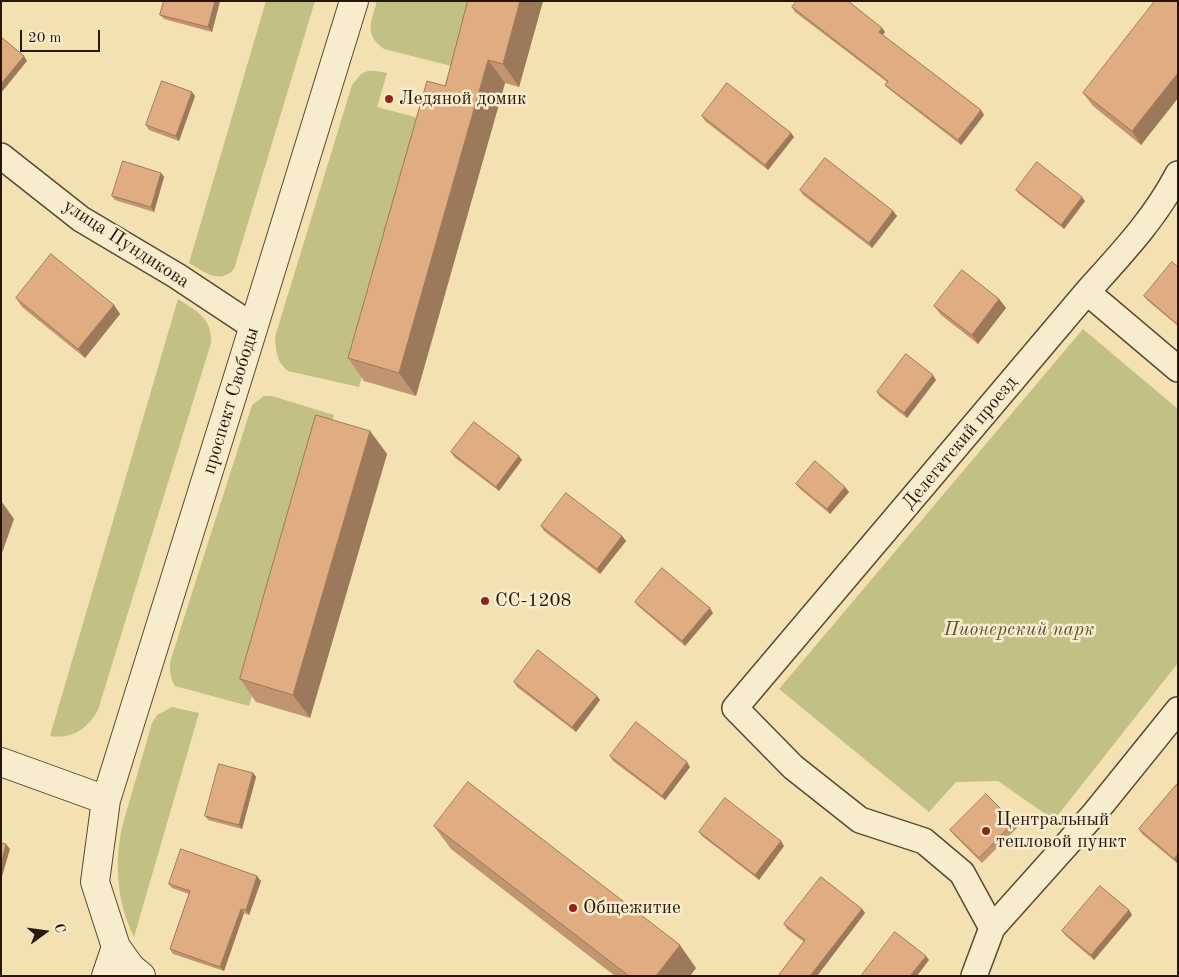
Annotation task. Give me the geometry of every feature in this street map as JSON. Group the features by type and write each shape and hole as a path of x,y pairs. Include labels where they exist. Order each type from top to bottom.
{"street":[{"name":"проспект Свободы","path":"141,976 131,968 116,947 95,882 106,800 354,1"},
{"name":"улица Пундикова","path":"1,156 81,219 177,276 254,327"},
{"name":"Делегатский проезд","path":"992,928 962,873 924,841 860,820 793,766 735,708 1087,292 1143,230 1168,193 1178,174"},
{"path":"1087,292 1178,369"},
{"path":"974,976 992,928 1094,814 1178,710"},
{"path":"1,762 106,800"},
{"path":"106,976 116,947"}],"green space":[{"path":"266,1 315,1 234,269 228,274 217,277 189,263"},
{"path":"377,1 485,1 467,70 384,49 378,44 371,33 371,21"},
{"path":"368,71 387,73 377,107 434,122 359,387 288,371 279,360 275,337 352,85 361,74"},
{"path":"178,299 197,312 206,321 211,334 211,343 98,710 89,723 78,732 58,737 50,736"},
{"name":"Пионерский парк","path":"1083,329 1178,409 1178,663 1054,820 998,781 956,782 929,812 779,689"},
{"path":"264,396 272,396 334,415 249,706 175,686 171,677 170,662 252,405"},
{"path":"172,707 199,713 134,937 124,910 119,883 118,855 122,827 152,723 157,715"}],"building":[{"path":"164,1 215,1 208,27 160,15"},
{"path":"468,1 520,1 503,64 488,60 399,373 348,358 427,81 445,86"},
{"path":"797,1 848,1 882,28 879,32 981,110 958,140 885,85 888,81 792,7"},
{"path":"1155,1 1178,1 1178,73 1132,131 1083,93"},
{"path":"1,37 24,56 1,84"},
{"path":"162,81 192,92 176,136 146,125"},
{"path":"727,83 791,133 765,165 702,116"},
{"path":"825,158 893,211 869,243 800,190"},
{"path":"123,161 161,173 151,207 112,196"},
{"path":"1037,162 1082,197 1061,225 1016,190"},
{"path":"51,254 114,305 78,349 16,298"},
{"path":"1172,262 1178,267 1178,325 1144,296"},
{"path":"962,270 999,299 972,335 934,306"},
{"path":"906,354 933,375 904,413 877,392"},
{"path":"316,415 370,431 293,695 240,679"},
{"path":"474,422 519,456 496,487 451,452"},
{"path":"815,461 845,487 827,509 796,484"},
{"path":"566,493 622,536 597,569 541,526"},
{"path":"662,568 710,608 682,641 635,602"},
{"path":"538,650 597,696 572,727 514,682"},
{"path":"636,722 687,762 662,796 610,756"},
{"path":"219,764 253,773 239,825 205,816"},
{"name":"Общежитие","path":"468,782 680,945 656,976 629,976 434,826"},
{"path":"1178,783 1178,854 1174,859 1139,829"},
{"name":"Центральный тепловой пункт","path":"986,794 1014,822 979,858 950,830"},
{"path":"725,798 781,841 755,875 699,832"},
{"path":"1,843 6,844 1,864"},
{"path":"181,849 257,876 246,910 241,909 220,967 170,949 190,891 169,884"},
{"path":"821,877 862,909 810,976 778,976 805,940 784,924"},
{"path":"1100,886 1129,910 1091,955 1062,931"},
{"path":"895,932 926,956 910,976 861,976"}],"place":[{"name":"Ледяной домик","path":"389,99"},
{"name":"СС-1208","path":"485,601"},
{"name":"Центральный тепловой пункт","path":"986,831"},
{"name":"Общежитие","path":"573,908"}]}
